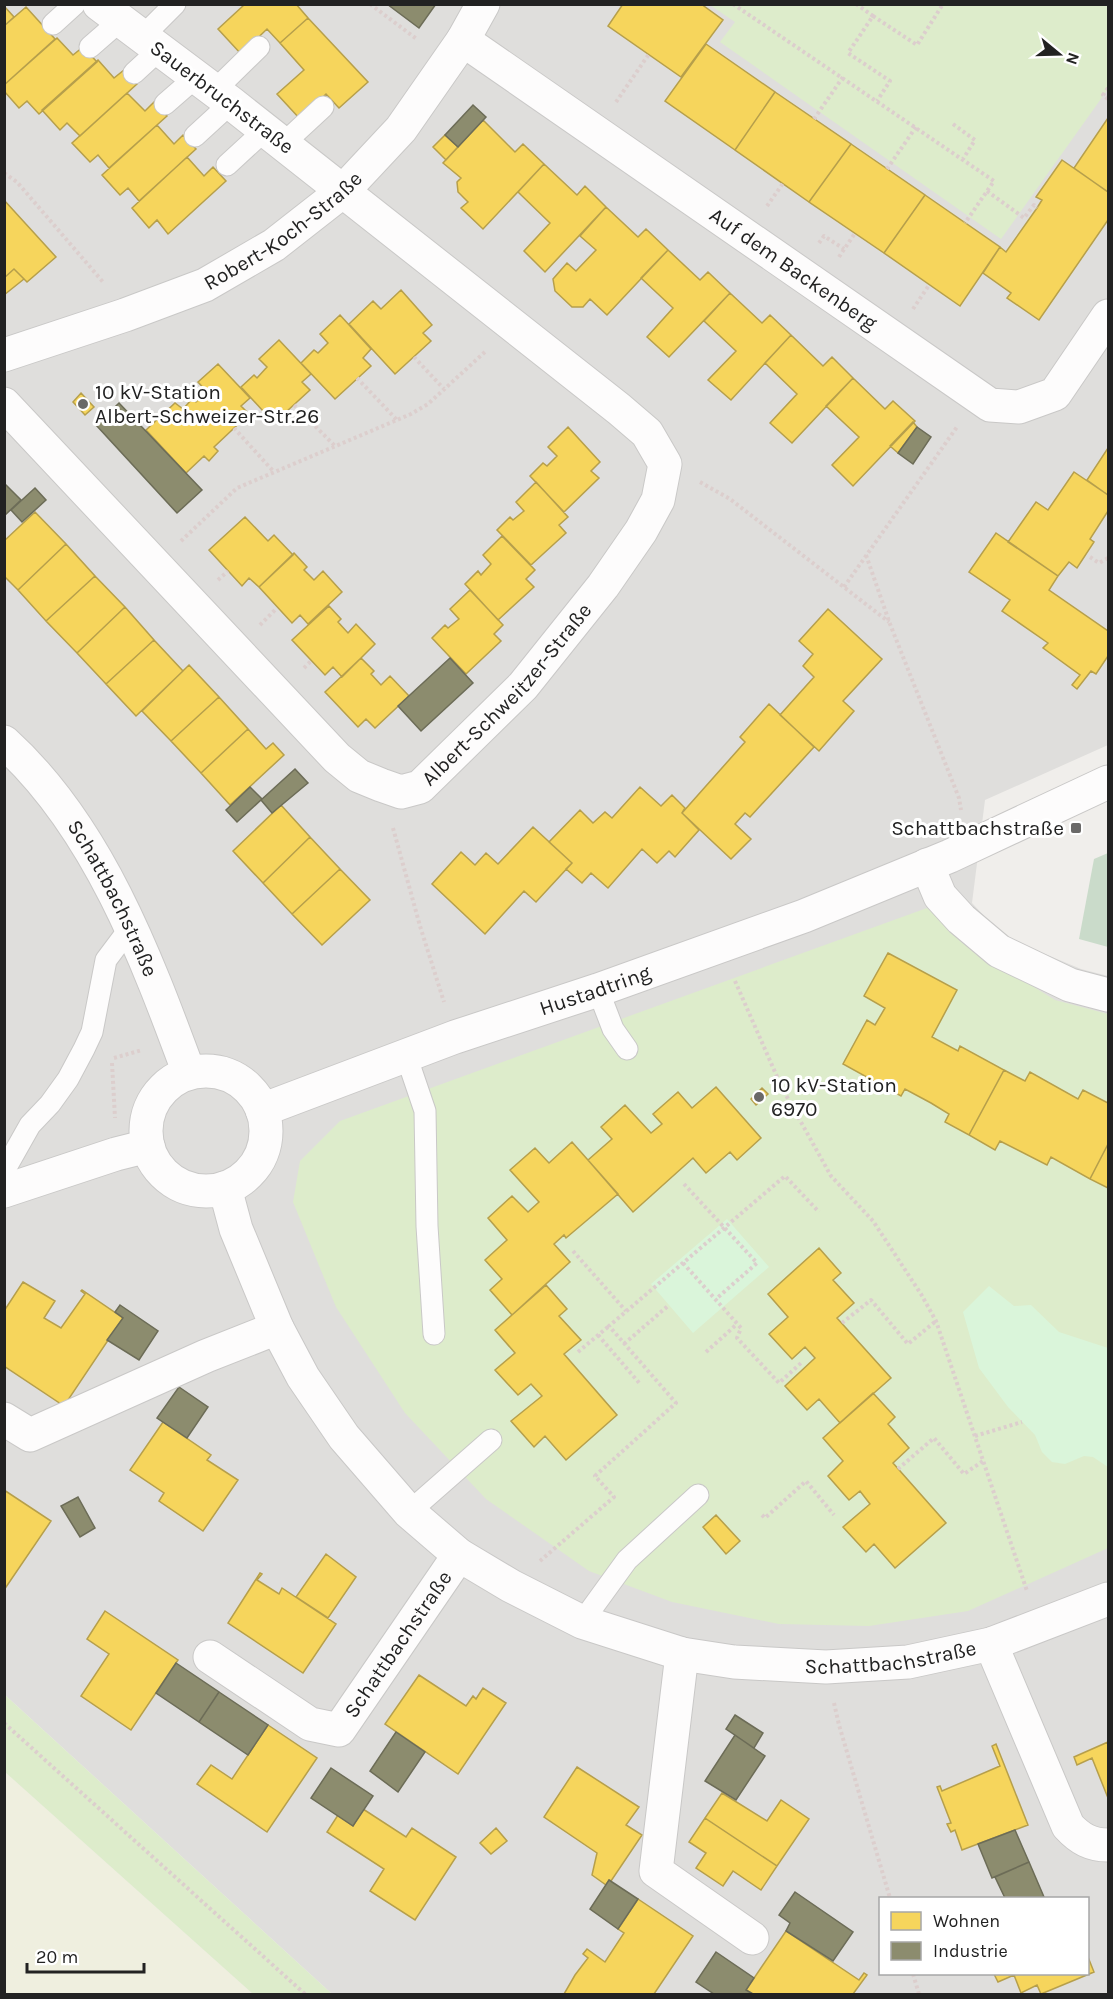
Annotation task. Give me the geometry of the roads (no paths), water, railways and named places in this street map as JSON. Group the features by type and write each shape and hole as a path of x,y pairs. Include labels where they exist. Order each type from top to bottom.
{"street":[{"name":"Robert-Koch-Straße","path":"4,355 125,315 205,285 274,245 343,191 401,129 456,51 480,6"},
{"name":"Sauerbruchstraße","path":"130,28 214,90 343,191"},
{"name":"Auf dem Backenberg","path":"456,51 596,133 990,405 1019,407 1055,394 1108,316"},
{"name":"Albert-Schweitzer-Straße","path":"4,404 157,564 337,758 359,776 401,792 420,787 523,686 589,604 641,531 658,500 665,464 647,433 515,325 343,191"},
{"name":"Schattbachstraße","path":"5,744 42,782 77,827 118,901 155,980 189,1073"},
{"name":"Hustadtring","path":"262,1110 406,1055 598,990 804,916 927,865 1108,782"},
{"path":"927,865 940,896 961,920 999,951 1070,985 1108,995"},
{"path":"215,1071 233,1077 249,1088 262,1110 266,1123 262,1150 248,1173 225,1188 204,1190 183,1186 160,1170 148,1146 146,1131 153,1101 169,1084 189,1073 215,1071"},
{"path":"4,1191 148,1146"},
{"name":"Schattbachstraße","path":"225,1188 236,1229 277,1328 303,1377 344,1437 409,1512 459,1555 511,1586 582,1622 682,1654 734,1662 826,1667 908,1662 991,1644 1038,1628 1108,1599"},
{"path":"4,1419 30,1435 206,1356 277,1328"},
{"name":"Schattbachstraße","path":"210,1657 310,1724 339,1730 459,1555"},
{"name":"Schattbachstraße","path":"991,1644 1068,1826 1078,1837 1094,1845 1108,1845"},
{"path":"682,1654 656,1871 752,1938"}],"lane":[{"path":"52,24 75,4"},
{"path":"90,47 175,4"},
{"path":"130,28 134,73"},
{"path":"195,136 214,90 259,47"},
{"path":"165,104 214,90"},
{"path":"227,165 323,107"},
{"path":"4,1170 30,1125 50,1104 68,1079 84,1049 92,1032 106,960 130,928"},
{"path":"598,990 613,1029 627,1049"},
{"path":"406,1055 425,1111 427,1226 434,1334"},
{"path":"409,1512 491,1440"},
{"path":"582,1622 627,1560 698,1495"}],"place":[{"name":"10 kV-Station Albert-Schweizer-Str.26","path":"83,404"},
{"name":"Schattbachstraße","path":"1076,828"},
{"name":"10 kV-Station 6970","path":"759,1097"}]}
